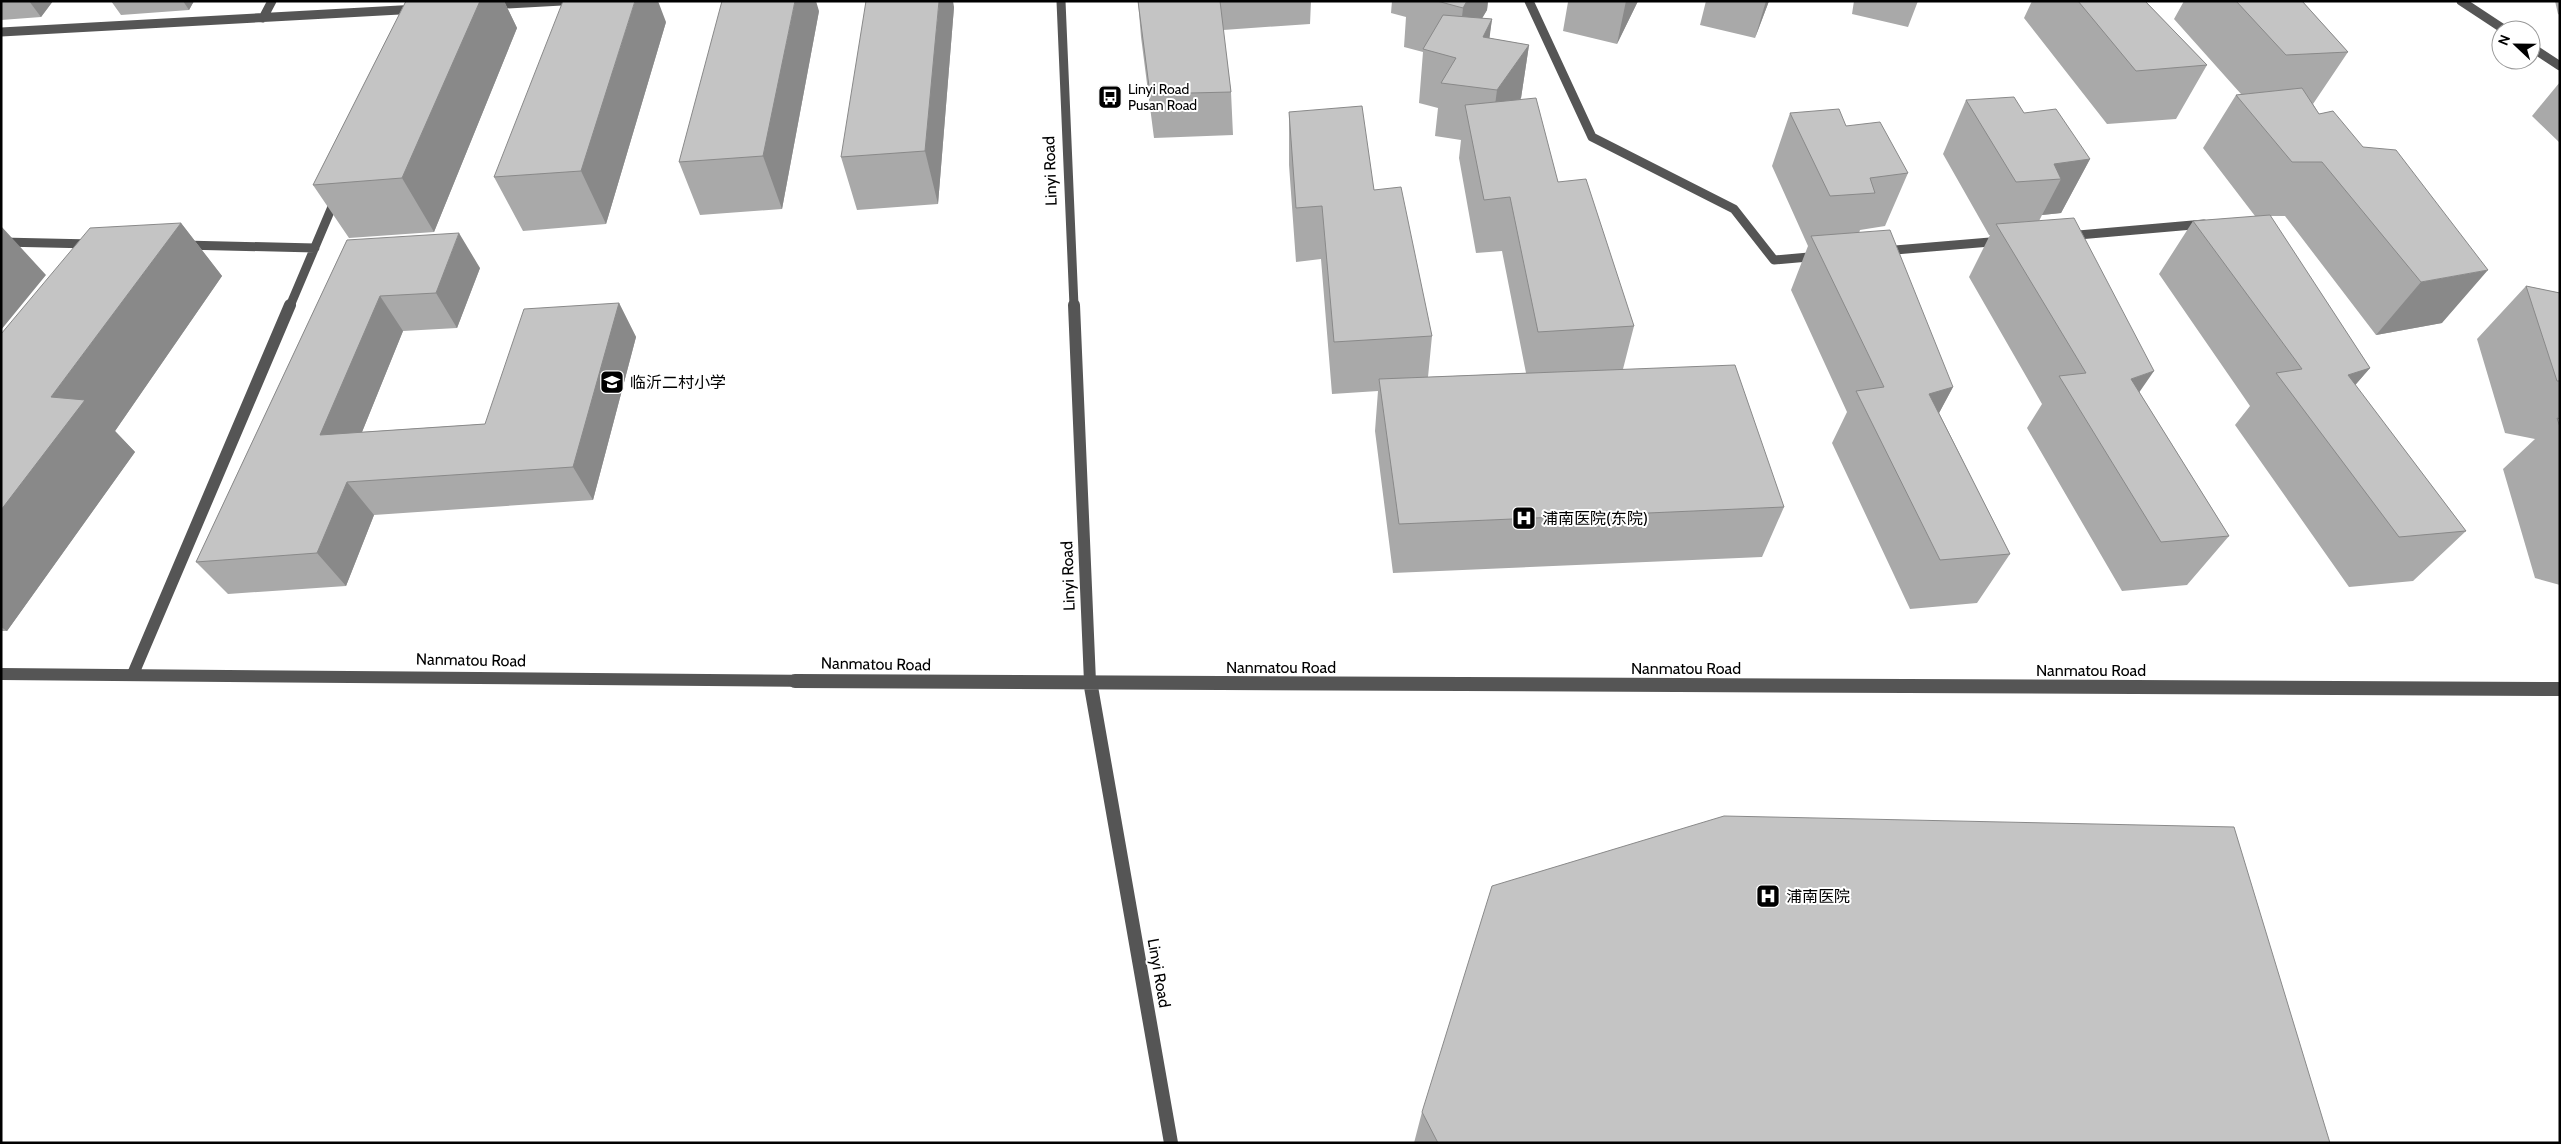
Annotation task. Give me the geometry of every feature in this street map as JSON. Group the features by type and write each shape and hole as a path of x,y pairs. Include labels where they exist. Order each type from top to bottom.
{"street":[{"path":"263,18 272,1"},
{"path":"475,6 562,1"},
{"name":"Linyi Road","path":"1061,1 1090,683 1171,1143"},
{"path":"1529,1 1592,137 1734,209 1774,260 1833,255"},
{"path":"2461,1 2491,21"},
{"path":"1,32 419,12"},
{"path":"2541,54 2560,66"},
{"path":"133,674 343,183"},
{"path":"2058,236 2204,224"},
{"path":"1872,252 2009,241"},
{"path":"1,242 109,244"},
{"path":"168,245 315,248"},
{"name":"Nanmatou Road","path":"1,674 1090,683 2560,689"}],"building":[{"path":"406,1 480,1 402,178 313,185"},
{"path":"563,1 635,1 581,171 494,177"},
{"path":"722,1 795,1 763,156 679,162"},
{"path":"866,1 939,1 925,151 841,157"},
{"path":"1138,1 1220,1 1231,92 1150,94"},
{"path":"1437,1 1467,1 1463,8"},
{"path":"2078,1 2145,1 2207,65 2136,71"},
{"path":"2236,1 2302,1 2348,52 2286,55"},
{"path":"1443,15 1492,19 1483,37 1529,45 1497,90 1441,83 1456,58 1423,49"},
{"path":"2302,88 2319,114 2333,111 2363,147 2396,150 2488,270 2421,282 2322,162 2292,162 2236,95"},
{"path":"2014,97 2024,113 2056,109 2090,159 2054,164 2061,179 2016,182 1966,100"},
{"path":"1536,98 1558,182 1586,179 1634,326 1538,332 1510,197 1484,200 1465,105"},
{"path":"1362,106 1374,190 1401,187 1432,336 1334,342 1322,206 1296,208 1289,112"},
{"path":"1839,109 1846,126 1880,122 1908,173 1870,178 1875,193 1830,196 1790,113"},
{"path":"2270,215 2370,368 2348,375 2466,531 2399,537 2276,373 2302,369 2193,221"},
{"path":"2074,218 2154,371 2131,379 2229,536 2161,542 2059,376 2086,373 1996,224"},
{"path":"181,223 51,397 85,400 1,510 1,334 90,228"},
{"path":"1890,230 1953,387 1929,394 2010,554 1940,560 1856,391 1884,387 1811,236"},
{"path":"459,233 436,293 380,296 320,435 485,424 524,309 619,303 573,467 347,482 317,553 196,562 347,240"},
{"path":"2526,286 2560,293 2560,381 2557,381"},
{"path":"1735,365 1784,507 1399,524 1379,379"},
{"name":"浦南医院","path":"1724,816 2234,827 2330,1143 1438,1143 1422,1112 1492,886"}],"place":[{"name":"Linyi Road Pusan Road","path":"1110,97"},
{"name":"临沂二村小学","path":"612,382"},
{"name":"浦南医院(东院)","path":"1524,518"},
{"name":"浦南医院","path":"1768,896"}]}
